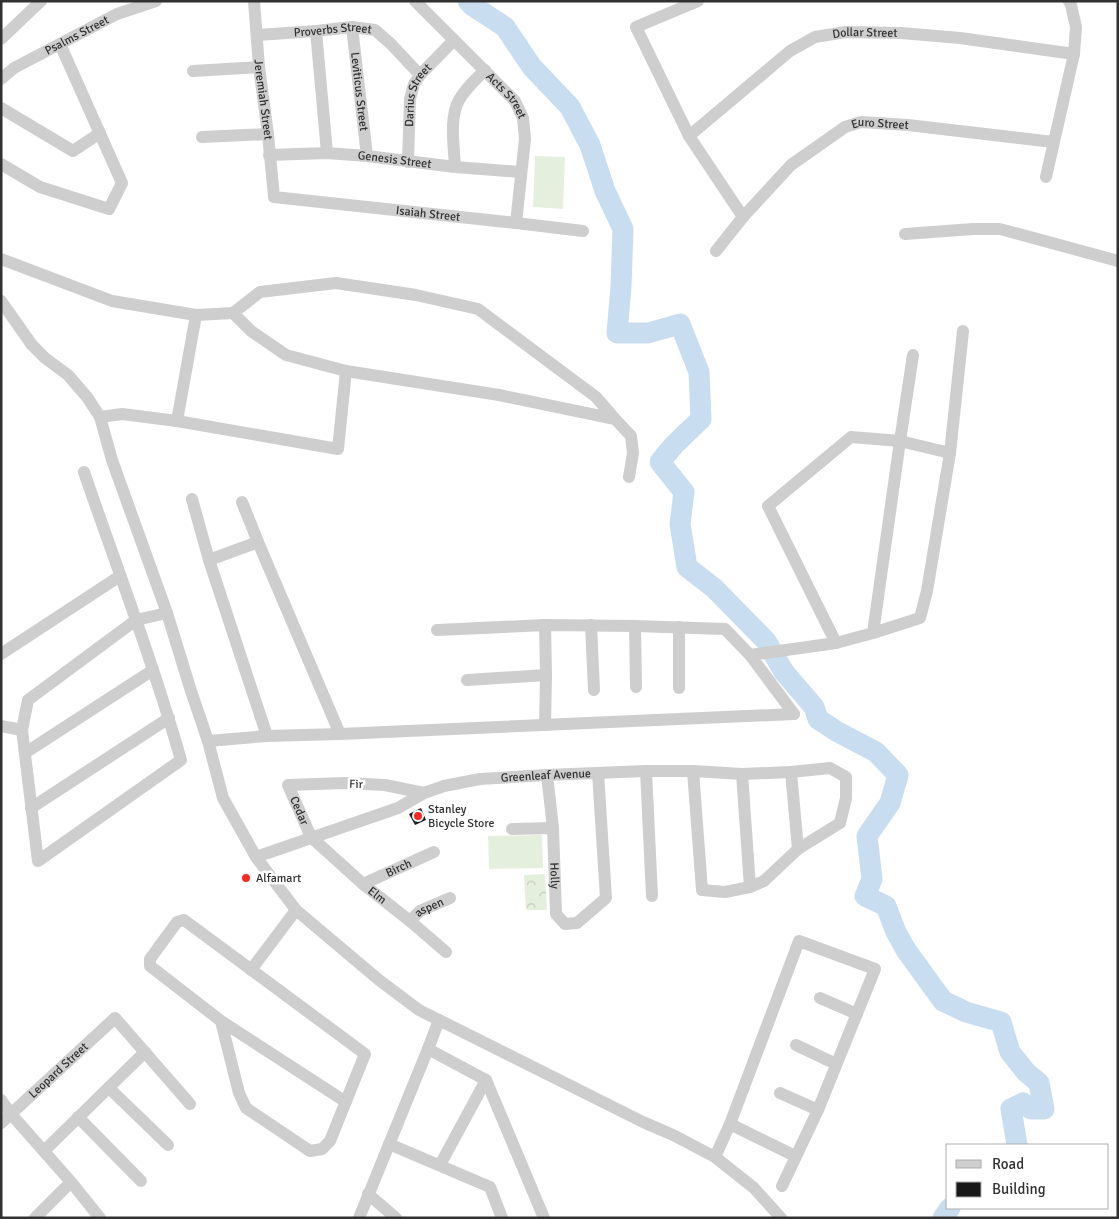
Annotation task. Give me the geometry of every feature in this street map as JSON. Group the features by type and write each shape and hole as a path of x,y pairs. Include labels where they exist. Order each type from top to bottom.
{"street":[{"path":"1,39 41,1"},
{"name":"Psalms Street","path":"1,79 14,68 117,14 156,1"},
{"name":"Jeremiah Street","path":"254,1 259,67 274,197"},
{"name":"Acts Street","path":"415,1 515,101 523,118 525,139 516,223"},
{"path":"698,1 674,6 636,27 689,136 743,217"},
{"path":"1046,177 1074,54 1076,27 1071,5 1068,1"},
{"name":"Proverbs Street","path":"257,35 352,27 375,30 420,74"},
{"name":"Leviticus Street","path":"352,27 367,156"},
{"path":"316,31 326,153"},
{"name":"Dollar Street","path":"689,136 790,50 815,37 846,32 901,33 960,38 1074,54"},
{"name":"Darius Street","path":"408,162 410,99 414,84 420,74 454,40"},
{"path":"1,164 40,187 110,209 122,183 60,44"},
{"path":"193,71 259,67"},
{"path":"455,167 453,119 458,101 485,70"},
{"path":"1,108 73,151 100,133"},
{"name":"Euro Street","path":"716,251 743,217 791,165 844,127 861,122 908,124 1053,142"},
{"path":"202,137 268,134"},
{"name":"Genesis Street","path":"269,155 326,153 521,172"},
{"name":"Isaiah Street","path":"274,197 584,231"},
{"path":"905,234 1000,229 1118,261"},
{"path":"1,259 112,301 196,315 234,313 260,292 336,283 416,295 478,309 596,397 631,436 633,453 629,477"},
{"path":"1,301 32,345 45,358 68,375 100,416 112,460 167,613 208,741 222,798 256,857 296,910 379,980 419,1010 716,1157 754,1188 781,1218"},
{"path":"234,313 251,331 286,354 346,371 499,395 615,419"},
{"path":"177,421 196,315"},
{"path":"754,655 836,643 920,618 927,590 950,453 963,331"},
{"path":"873,633 913,355"},
{"path":"100,416 122,414 177,421 338,449 346,371"},
{"path":"836,643 768,506 851,437 900,441 950,453"},
{"path":"84,472 136,620 182,760 38,861 22,730 28,700 136,620 167,613"},
{"path":"192,499 209,560 267,736"},
{"path":"242,502 340,734"},
{"path":"209,560 258,542"},
{"path":"1,654 120,576"},
{"path":"208,741 267,736 794,714 754,655 725,629 545,625 437,630"},
{"path":"545,625 545,725"},
{"path":"591,626 594,690"},
{"path":"635,626 636,687"},
{"path":"680,627 680,688"},
{"path":"25,753 153,670"},
{"path":"467,680 546,675"},
{"path":"31,808 169,718"},
{"path":"1,726 22,730"},
{"name":"Greenleaf Avenue","path":"256,857 398,808 424,793 444,786 480,779 598,773 693,771 742,774 830,768 846,777 846,798 840,823 798,849"},
{"path":"693,771 702,890 724,892 750,887 764,881 798,849 791,772"},
{"path":"646,772 652,896"},
{"name":"Holly","path":"547,775 553,828 556,914 565,924 577,923 606,898 598,773"},
{"path":"742,774 750,887"},
{"name":"Fir","path":"288,785 344,783 385,785 424,793"},
{"name":"Cedar","path":"288,785 311,837"},
{"path":"512,829 553,828"},
{"name":"Elm","path":"311,837 363,884 446,952"},
{"name":"Birch","path":"363,884 434,852"},
{"name":"aspen","path":"410,921 420,911 450,898"},
{"path":"251,970 296,910"},
{"path":"221,1022 239,1093 246,1108 310,1151 322,1149 330,1141 346,1102 365,1054 184,920 177,922 150,959 150,966 221,1022 346,1102"},
{"path":"716,1157 799,941 875,969 818,1110 782,1186"},
{"path":"820,998 856,1014"},
{"name":"Leopard Street","path":"1,1123 115,1018 145,1052"},
{"path":"359,1218 439,1020"},
{"path":"796,1045 836,1064"},
{"path":"428,1049 486,1080 544,1218"},
{"path":"44,1151 145,1052 190,1104"},
{"path":"440,1165 486,1080"},
{"path":"109,1088 168,1144"},
{"path":"780,1093 818,1110"},
{"path":"1,1100 11,1114 72,1182 100,1218"},
{"path":"78,1117 141,1181"},
{"path":"730,1124 795,1156"},
{"path":"389,1144 490,1188 502,1218"},
{"path":"35,1218 72,1182"},
{"path":"368,1194 396,1218"}],"green space":[{"path":"535,156 565,157 563,209 533,207"},
{"path":"542,835 543,868 489,869 488,836"},
{"path":"545,874 547,910 526,910 524,875"}],"building":[{"path":"421,808 426,820 415,825 409,814"}],"waterway":[{"path":"468,1 505,27 532,67 570,107 590,145 605,191 623,229 617,333 648,333 680,324 699,372 701,419 674,445 660,462 684,492 680,524 687,567 714,588 766,641 784,672 814,707 818,719 836,731 876,752 898,775 890,803 867,836 872,879 865,896 886,906 896,932 906,950 943,1001 966,1012 1001,1022 1010,1052 1026,1072 1039,1083 1044,1109 1031,1109 1023,1103 1011,1109 1017,1144"},
{"path":"943,1218 949,1209"}],"place":[{"name":"Stanley Bicycle Store","path":"418,816"},
{"name":"Alfamart","path":"246,878"}]}
